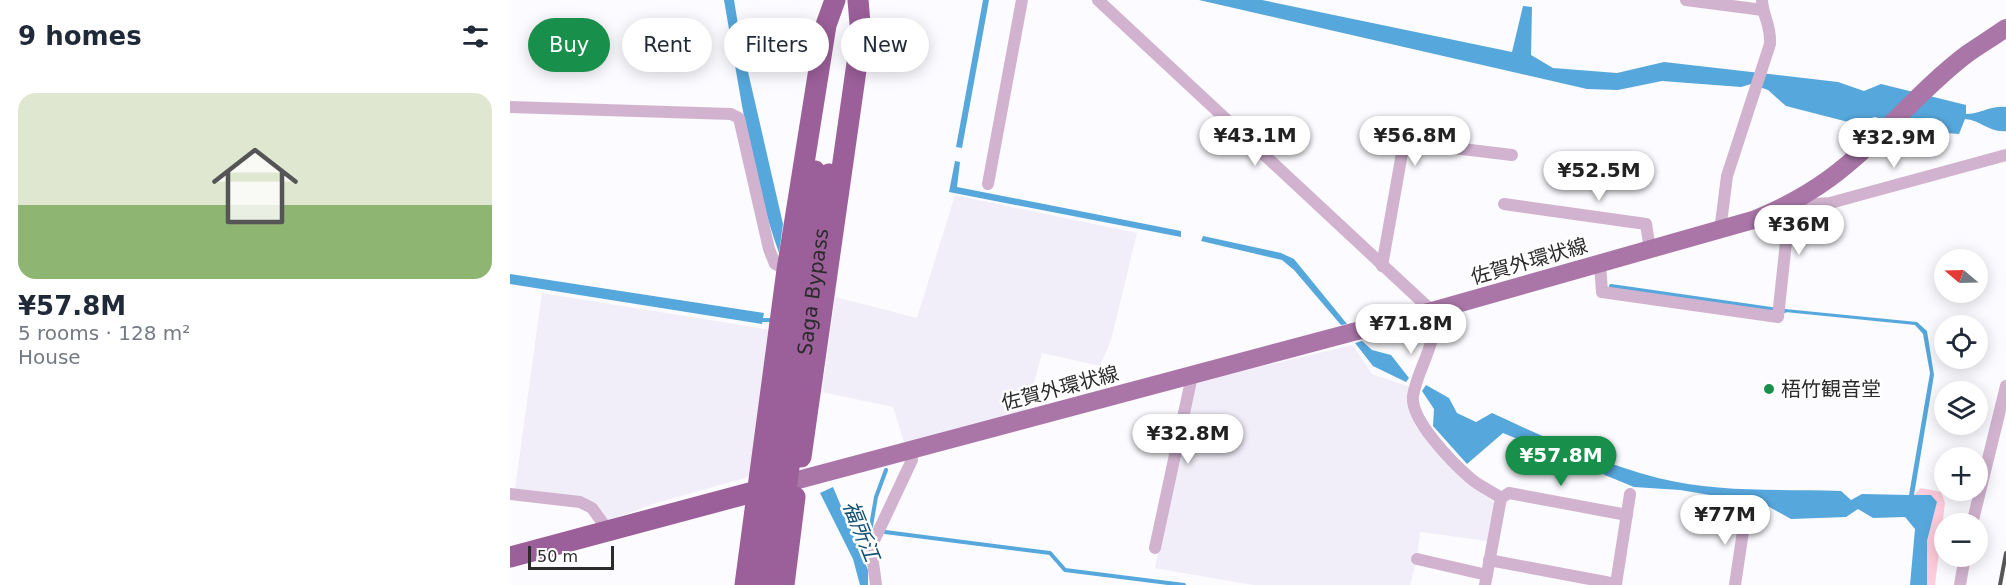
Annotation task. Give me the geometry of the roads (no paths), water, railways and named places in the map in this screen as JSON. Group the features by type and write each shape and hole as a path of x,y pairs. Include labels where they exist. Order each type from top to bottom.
{"highway":[{"name":"Saga Bypass","path":"773,585 822,172 837,0"},
{"path":"745,585 788,270 826,25 837,0"},
{"name":"Saga Bypass","path":"757,585 822,172 856,0"},
{"path":"784,585 861,35 856,0"},
{"path":"510,557 798,480"}],"main road":[{"name":"佐賀外環状線","path":"798,480 1192,376 1720,231 1786,206 1830,178 1887,130 1967,54 2006,28"}],"street":[{"path":"988,184 1022,0"},
{"path":"1098,0 1432,311 1435,320 1413,398 1421,424 1471,479 1501,498"},
{"path":"1686,0 1763,5 1771,28 1763,69 1727,176 1720,231"},
{"path":"510,106 731,114 739,118 769,249 775,264 788,270"},
{"path":"1382,266 1404,142 1512,155"},
{"path":"1600,264 1602,292 1778,311 1788,223 1786,206 1830,203 2006,155"},
{"path":"1504,204 1646,224 1650,250"},
{"path":"1155,548 1192,376"},
{"path":"1974,513 2006,386"},
{"path":"876,585 871,547 912,459 911,451"},
{"path":"1417,559 1486,580 1501,498 1509,493 1627,514"},
{"path":"510,494 580,502 592,508 607,530"},
{"path":"1490,560 1617,584 1630,494"},
{"path":"1735,585 1746,511"},
{"path":"1960,585 1963,567"}],"water":[{"path":"724,0 734,0 737,18 727,18"},
{"path":"983,0 989,0 962,148 956,147"},
{"path":"1199,0 1262,0 1512,52 1523,6 1532,7 1531,55 1553,68 1617,73 1664,62 1838,82 1864,91 1881,84 1966,105 1966,114 1995,107 2006,107 2006,131 1995,130 1965,119 1959,134 1919,131 1875,117 1852,123 1786,106 1768,90 1751,84 1741,87 1662,81 1618,90 1587,89"},
{"path":"736,72 748,72 783,224 779,253 760,191"},
{"path":"955,161 960,162 957,187 1181,231 1181,237 949,192"},
{"path":"1203,236 1281,253 1294,259 1347,324 1341,325 1294,270 1282,260 1201,241"},
{"path":"510,274 764,313 762,324 510,284"},
{"path":"1785,309 1917,322 1927,331 1934,375 1914,495 1931,495 1937,502 1927,541 1927,585 1910,585 1915,529 1905,517 1873,518 1858,509 1846,517 1791,519 1764,504 1680,490 1634,487 1503,433 1467,464 1433,426 1434,409 1422,391 1426,385 1449,398 1457,413 1476,422 1492,413 1594,457 1636,472 1680,483 1726,488 1841,491 1851,500 1862,494 1909,495 1930,373 1923,334 1915,325 1785,312"},
{"path":"1362,341 1372,350 1391,355 1409,378 1406,382 1373,366 1355,343"},
{"path":"833,487 868,570 868,585 860,585 853,559 820,493"}],"waterway":[{"path":"1611,286 1785,311"},
{"path":"763,320 772,320"},
{"name":"福所江","path":"853,542 870,532 876,497 886,470"},
{"name":"福所江","path":"885,532 1050,553 1065,570 1184,585"}],"railway":[{"path":"2000,585 2006,553"}],"place":[{"name":"梧竹観音堂","path":"1769,389"}]}
